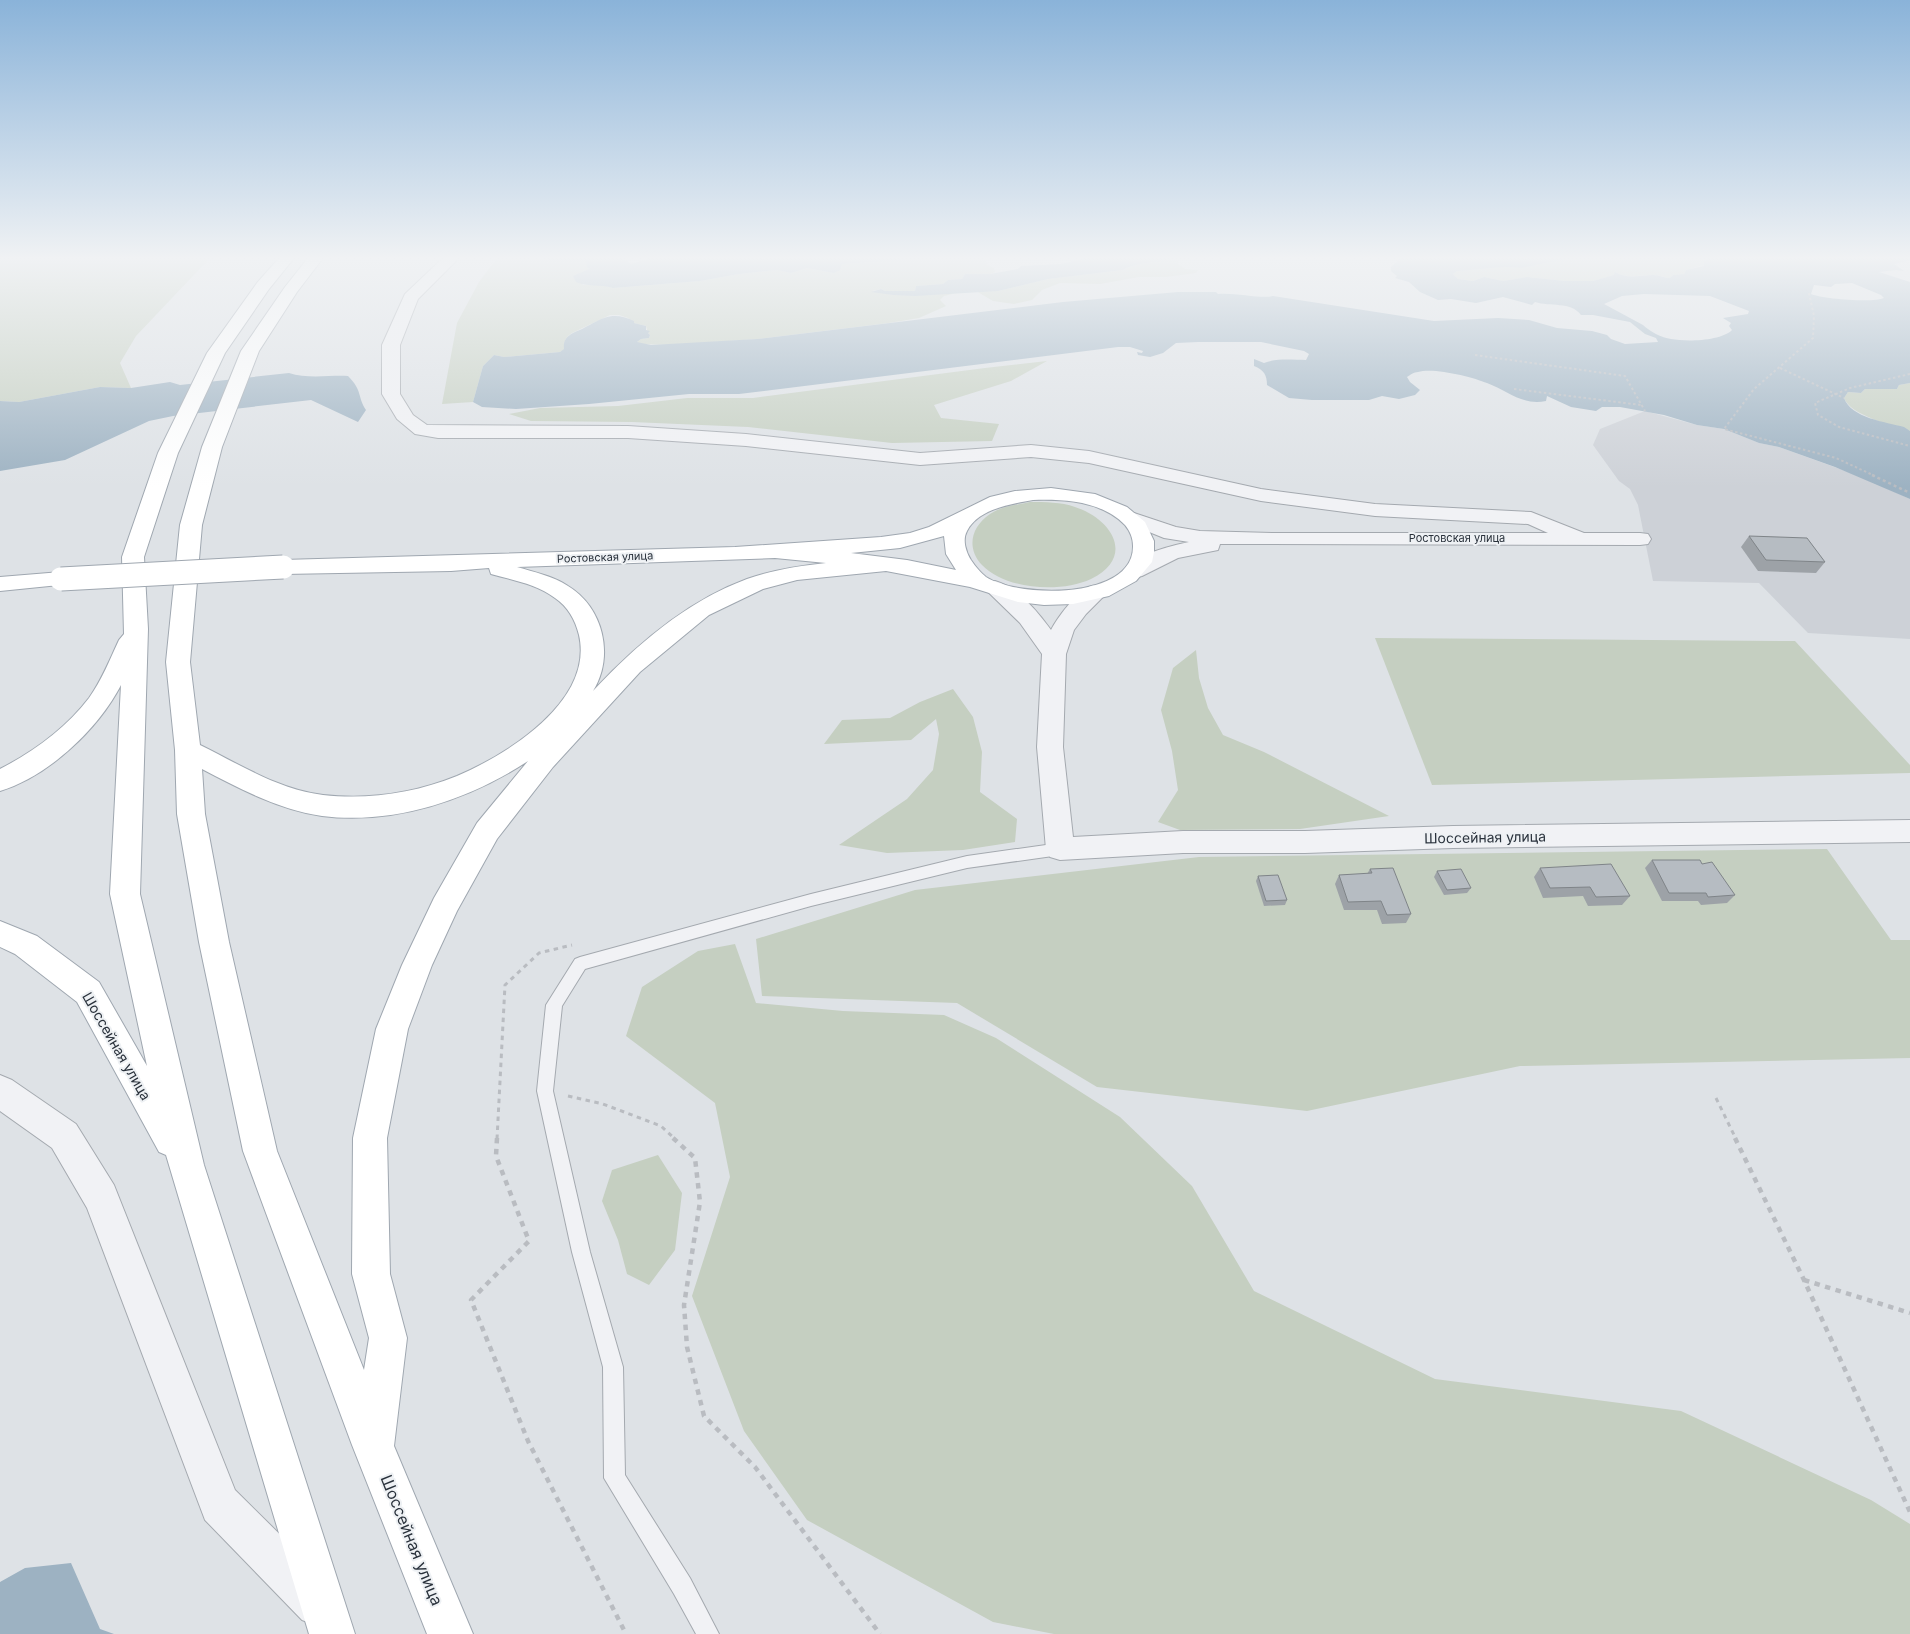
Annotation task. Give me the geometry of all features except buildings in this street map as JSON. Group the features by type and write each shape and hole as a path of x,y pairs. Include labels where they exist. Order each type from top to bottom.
{"main road":[{"path":"229,334 216,353 168,453 133,558 136,629 125,894 186,1165 327,1621"},
{"name":"Шоссейная улица","path":"261,334 250,351 212,447 191,525 178,662 188,750 191,814 214,942 260,1151 374,1445 450,1634"},
{"path":"1028,495 1060,495 1090,500 1116,509 1134,519 1144,539 1144,556 1134,571 1117,584 1097,592 1047,598 1020,595 987,585 886,564 840,557 777,552 898,542 921,537 942,530 983,508 1007,499 1028,495"},
{"path":"966,518 955,533 954,545 966,570 987,585"},
{"name":"Ростовская улица","path":"434,563 777,552"},
{"path":"5,584 61,579 283,567 434,563 496,569 533,578 561,591 582,612 593,636 593,661 584,688 560,720 527,749 478,777 440,793 407,802 341,807 309,804 281,796 188,750"},
{"path":"374,1445 388,1338 370,1274 370,1138 392,1030 417,965 444,907 487,831 544,760 630,666 701,610 755,584 796,573 886,564"},
{"path":"0,781 44,754 76,729 92,712 107,690 136,629"},
{"name":"Шоссейная улица","path":"0,934 26,945 88,992 186,1165"}],"street":[{"path":"395,334 391,345 391,394 406,419 422,430 438,432 628,432 746,440 920,458 1031,451 1079,456 1261,495 1375,510 1531,518 1579,538"},
{"path":"1134,519 1172,533 1200,537 1273,539"},
{"path":"1134,571 1155,558 1194,547 1273,539"},
{"name":"Ростовская улица","path":"1273,539 1640,539"},
{"path":"987,585 1022,609 1041,630 1054,654"},
{"path":"1060,849 1050,747 1054,654 1063,629 1078,608 1097,592"},
{"name":"Шоссейная улица","path":"1060,849 1183,842 1305,842 1453,837 1910,831"},
{"path":"0,1091 64,1136 101,1198 220,1505 327,1621"}],"lane":[{"path":"708,1634 682,1586 615,1478 614,1367 581,1252 545,1092 554,1006 580,964 811,900 967,862 1060,849"}],"path":[{"path":"1813,334 1813,338 1754,389 1724,429 1836,458 1910,493"},
{"path":"1474,355 1625,376 1645,411"},
{"path":"1780,368 1844,398"},
{"path":"1910,374 1876,380 1833,393 1816,403 1818,415 1839,427 1910,446"},
{"path":"1514,389 1641,405"},
{"path":"578,944 539,953 505,985 496,1156 529,1241 471,1300 528,1441 626,1634"},
{"path":"545,1092 603,1104 661,1126 694,1158 700,1202 684,1305 687,1347 704,1416 755,1467 880,1634"},
{"path":"1716,1098 1804,1280 1910,1512"},
{"path":"1804,1280 1910,1313"}],"shaded area":[{"path":"1645,411 1697,425 1724,429 1759,443 1779,447 1862,477 1910,499 1910,639 1808,633 1759,583 1653,581 1638,505 1630,489 1619,481 1593,445 1600,429"}],"green space":[{"path":"0,334 138,334 120,363 131,388 100,387 19,402 0,401"},
{"path":"455,334 571,334 565,341 565,349 560,352 504,357 494,355 483,366 473,402 442,404"},
{"path":"796,334 671,345 639,344 637,342 641,339 649,338 650,335"},
{"path":"1047,361 1011,381 934,405 941,418 999,424 992,441 892,443 748,427 632,422 531,421 509,414 540,408 618,406 687,398 753,398"},
{"path":"1910,383 1910,431 1863,415 1854,410 1844,398 1848,392 1861,393 1865,389 1897,389 1899,385"},
{"path":"1030,502 1070,505 1099,520 1114,539 1115,550 1113,560 1105,570 1091,579 1065,586 1034,587 1005,580 992,573 982,565 974,552 973,538 978,525 999,509"},
{"path":"1375,638 1795,641 1910,765 1910,773 1432,785"},
{"path":"1196,650 1199,678 1208,708 1223,735 1264,752 1389,816 1300,829 1180,830 1158,822 1178,790 1172,751 1161,710 1173,668"},
{"path":"953,689 973,717 982,752 980,792 1017,819 1015,842 963,850 887,853 839,845 907,799 933,770 939,734 936,719 911,740 824,744 842,720 890,718 920,702"},
{"path":"1827,849 1891,940 1910,940 1910,1058 1520,1066 1307,1111 1097,1087 957,1003 762,996 756,939 915,890 1199,857"},
{"path":"735,944 756,1003 843,1011 944,1015 996,1038 1120,1117 1192,1186 1254,1291 1435,1379 1681,1411 1871,1500 1910,1524 1910,1634 1054,1634 993,1622 807,1520 744,1431 692,1296 730,1177 715,1103 626,1036 642,987 698,951"},
{"path":"658,1155 682,1193 675,1250 649,1285 627,1274 618,1240 602,1201 612,1170"}],"water":[{"path":"572,334 649,334 649,338 641,339 637,342 651,345 757,339 796,334 1604,334 1625,344 1658,342 1656,338 1646,334 1657,334 1671,339 1703,340 1726,334 1910,334 1910,383 1899,385 1897,389 1865,389 1861,393 1848,392 1844,398 1848,405 1861,415 1904,427 1910,431 1910,499 1835,467 1779,447 1759,443 1724,429 1697,425 1664,415 1620,407 1602,407 1596,411 1571,407 1547,396 1546,401 1523,400 1481,381 1443,372 1415,372 1407,377 1420,390 1415,395 1399,399 1382,396 1369,400 1289,398 1267,385 1264,373 1254,366 1254,359 1264,363 1279,360 1306,360 1309,354 1304,351 1261,342 1176,343 1163,353 1150,357 1138,355 1137,352 1142,353 1143,351 1130,347 1118,347 739,394 689,394 516,409 482,407 473,402 483,366 494,355 504,357 560,352 564,349 567,338"},
{"path":"289,373 311,376 348,376 356,386 366,410 358,422 311,400 173,416 149,421 65,460 0,471 0,401 19,402 100,387 131,388 170,382 180,385"},
{"path":"71,1563 100,1629 114,1634 0,1634 0,1582 25,1568"}]}
